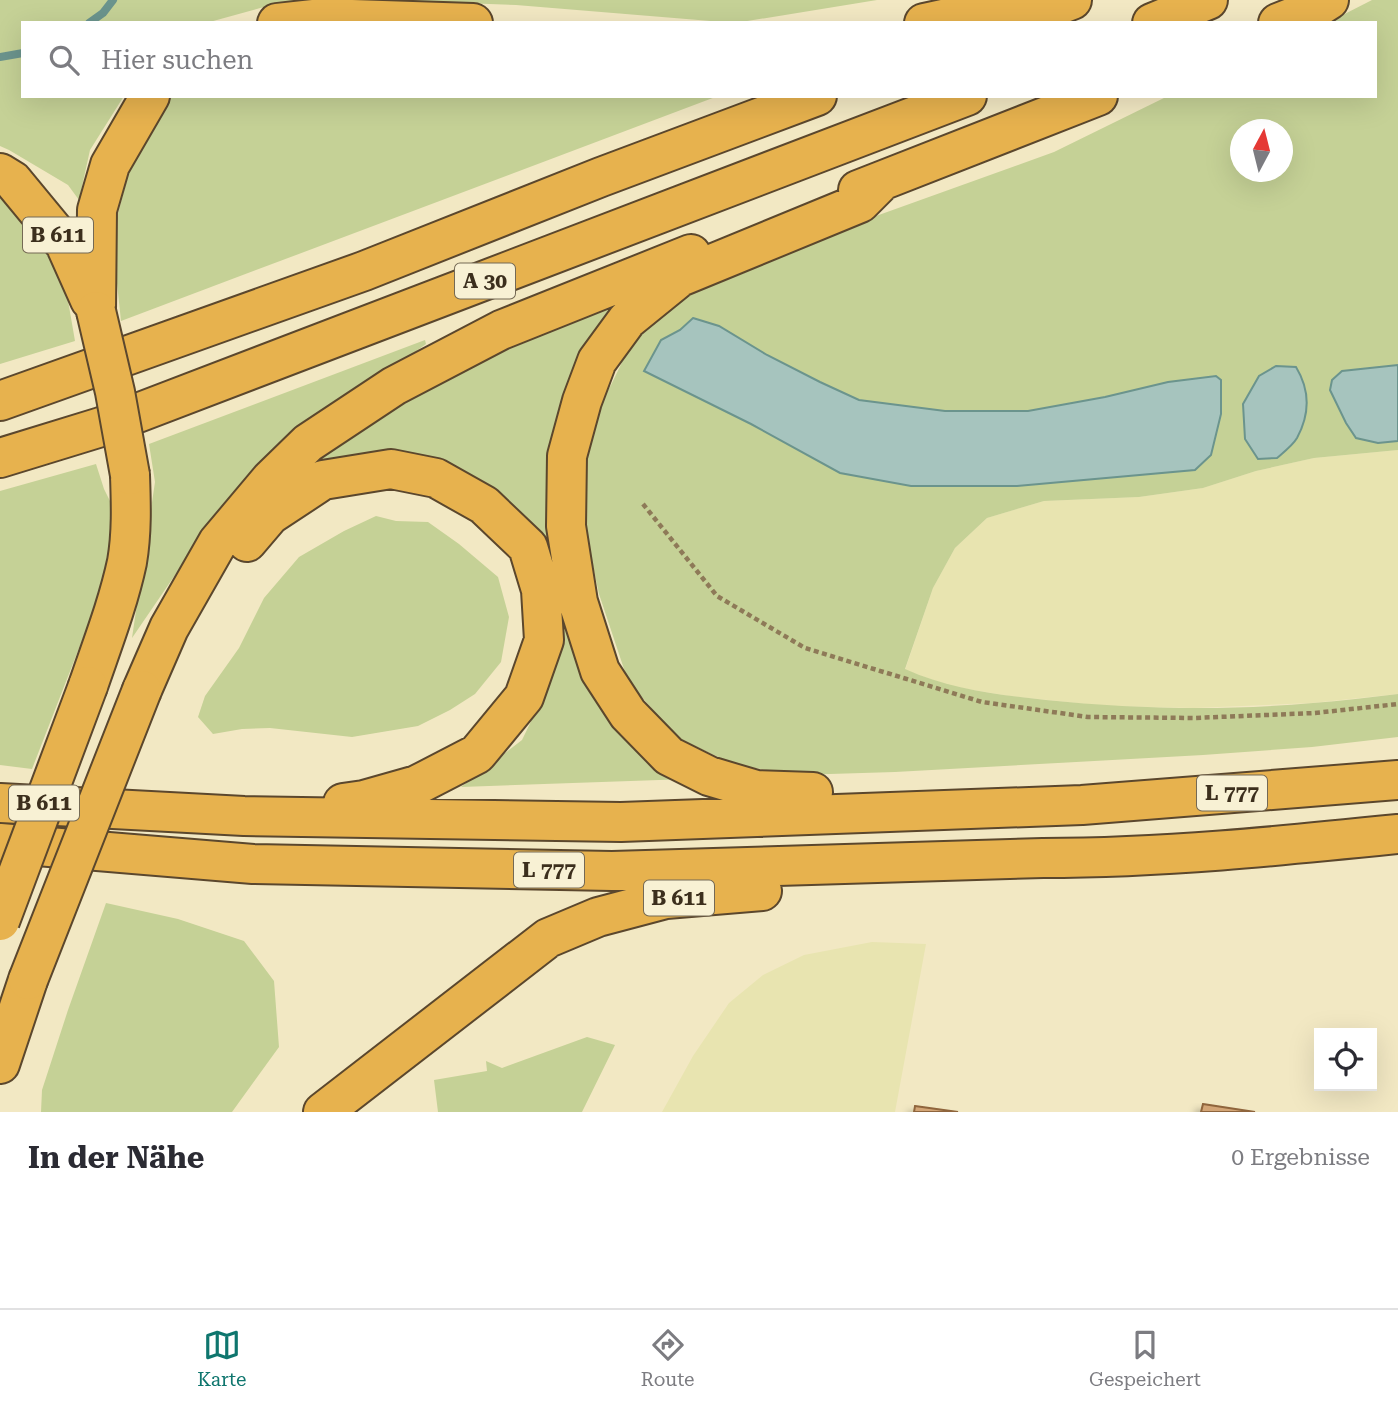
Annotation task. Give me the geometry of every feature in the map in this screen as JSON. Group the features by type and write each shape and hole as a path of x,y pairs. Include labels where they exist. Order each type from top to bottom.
{"highway":[{"path":"933,21 957,16 1002,0"},
{"path":"1017,21 1072,0"},
{"path":"1157,21 1208,0"},
{"path":"1283,21 1329,0"},
{"path":"295,21 323,18 413,21"},
{"path":"96,312 97,210 110,164 148,98"},
{"name":"A 30","path":"0,401 364,271 601,177 812,98"},
{"name":"A 30","path":"0,458 102,427 962,98"},
{"path":"0,1064 28,980 169,628 218,542 271,479 308,443 394,387 501,330 1093,98"},
{"name":"B 611","path":"0,173 13,181 65,244 96,312 115,392 130,475 131,527 127,560 116,606 0,921"},
{"path":"881,182 860,203 680,277 627,320 597,361 582,401 567,456 566,526 578,602 600,671 628,714 669,756 709,776 755,790 802,793 1039,782 1082,805"},
{"path":"142,690 223,573 270,515 323,480 391,469 436,478 484,505 528,547 541,590 544,640 524,697 477,754 417,785 364,800 244,816"},
{"name":"L 777","path":"0,803 244,816 621,822 1082,805 1398,780"},
{"name":"L 777","path":"0,843 253,864 598,871 1098,858 1277,846 1398,834"},
{"name":"B 611","path":"323,1112 548,938 598,917 666,899 748,891 1021,878 1098,858"}],"path":[{"path":"643,504 717,596 805,648 982,702 1088,717 1194,718 1315,713 1398,704"}],"shaded area":[{"path":"1398,450 1398,694 1312,703 1194,708 1106,706 1009,696 950,686 905,670 933,588 955,548 987,518 1044,501 1139,497 1203,488 1256,471 1314,458"},
{"path":"872,942 926,944 895,1112 662,1112 693,1056 729,1003 763,975 804,955"}],"green space":[{"path":"0,0 380,0 282,2 213,21 21,21 21,98 123,98 90,150 79,200 68,185 0,146"},
{"path":"380,0 877,0 747,21 711,21 516,5"},
{"path":"1372,0 1398,0 1398,365 1342,371 1330,389 1346,423 1356,437 1378,443 1398,441 1398,450 1314,458 1256,471 1203,488 1139,497 1044,501 987,518 955,548 933,588 905,669 939,682 992,693 1112,705 1179,708 1280,706 1398,694 1398,737 1203,755 797,775 736,765 677,738 628,681 599,594 584,524 580,470 594,413 626,354 653,319 674,302 876,216 1054,152 1164,98 1377,98 1377,21 1331,21","holes":["693,318 719,326 767,355 859,400 945,411 1028,411 1168,382 1215,376 1195,470 1017,486 911,486 840,473 751,424 661,340 680,330"]},
{"path":"169,98 713,98 121,321 112,236 131,164"},
{"path":"0,196 24,213 61,260 75,341 0,364"},
{"path":"663,273 588,358 565,592 688,779 461,787 522,740 550,682 559,641 498,499 302,470 403,393"},
{"path":"425,340 426,344 383,375 203,534 132,638 155,482 149,444"},
{"path":"96,464 112,505 109,571 32,769 0,765 0,491"},
{"path":"376,516 396,521 428,522 498,577 509,617 501,662 475,694 418,726 352,737 270,728 213,734 198,717 205,696 239,648 264,598 299,557"},
{"path":"106,903 178,919 244,941 274,981 279,1047 232,1112 41,1112 42,1090"},
{"path":"587,1037 615,1045 582,1112 438,1112 434,1080 487,1071 486,1061 502,1068"}],"water":[{"path":"693,318 719,326 767,355 859,400 945,411 1028,411 1168,382 1216,376 1221,380 1221,414 1211,455 1195,470 1017,486 911,486 840,473 751,424 644,371 661,340 680,330"},
{"path":"1398,365 1398,441 1378,443 1356,438 1330,390 1332,380 1342,371"},
{"path":"1276,366 1296,367 1304,384 1306,411 1301,429 1291,446 1277,458 1258,459 1245,439 1243,404 1259,376"}],"building":[{"path":"1203,1104 1255,1112 1201,1112"},
{"path":"915,1106 958,1112 914,1112"}],"waterway":[{"path":"92,21 103,13 113,0"},
{"path":"0,57 21,53"}]}
